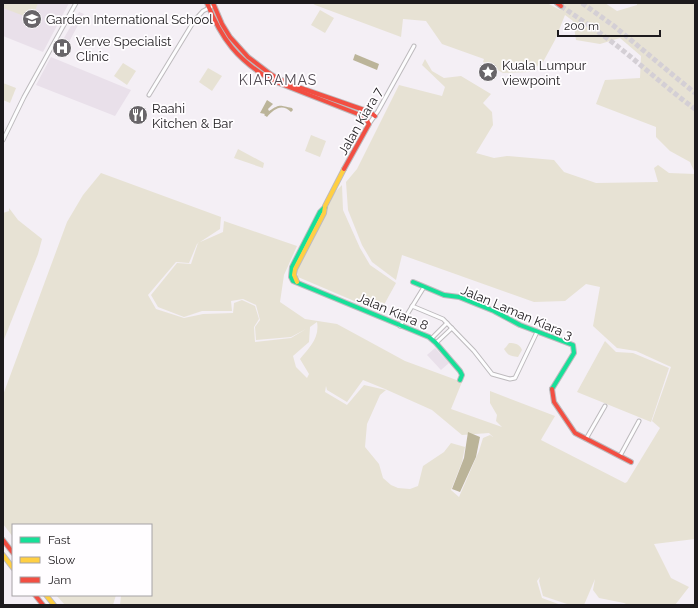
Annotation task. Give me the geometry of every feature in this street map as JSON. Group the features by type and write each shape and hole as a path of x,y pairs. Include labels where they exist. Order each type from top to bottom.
{"main road":[{"path":"207,3 221,35 234,51 260,74 271,80 358,114 366,119 369,124"},
{"path":"214,4 219,19 242,52 274,76 370,112 375,116"},
{"name":"Jalan Kiara 7","path":"325,206 369,124"},
{"name":"Jalan Kiara 8","path":"325,206 320,212 292,268 291,277 293,281 431,339 460,371 462,374 460,380"},
{"name":"Jalan Laman Kiara 3","path":"413,282 444,295 459,297 494,311 520,325 573,345 574,353 552,390 554,402 575,433 631,462"},
{"path":"3,540 12,552"},
{"path":"3,555 12,567"},
{"path":"36,596 43,605"},
{"path":"47,596 54,605"}],"street":[{"path":"3,140 24,97 76,3"},
{"path":"149,95 194,21 214,4"},
{"name":"Jalan Kiara 7","path":"369,124 414,46"},
{"path":"400,326 424,287"},
{"path":"412,306 443,319 474,351 492,374 510,379 515,378 537,332"},
{"path":"431,339 447,323"},
{"path":"436,343 452,328"},
{"path":"586,439 605,406"},
{"path":"620,456 640,421"}],"shaded area":[{"name":"Garden International School","path":"3,3 69,3 43,52 3,36"},
{"path":"3,3 38,3 32,19 3,8"},
{"path":"312,3 547,3 560,10 564,3 605,3 617,11 637,5 637,3 695,3 695,173 690,162 670,151 656,137 656,127 596,104 605,80 640,78 641,56 620,38 600,44 576,40 573,21 565,15 555,40 543,62 529,72 503,73 483,62 484,59 442,44 426,21 403,19 401,37"},
{"path":"320,10 334,18 325,33 311,25"},
{"path":"79,12 84,14 63,53 57,50"},
{"path":"355,54 379,64 377,70 353,60"},
{"path":"51,57 131,90 115,116 36,85"},
{"path":"425,59 432,71 444,78 461,76 491,94 483,103 492,112 493,125 476,153 494,158 507,156 554,160 564,172 596,183 658,182 654,168 658,165 669,173 695,174 695,539 654,544 671,578 689,587 675,605 628,605 599,598 593,590 595,579 584,605 570,605 543,596 539,581 540,577 537,581 542,598 561,605 120,605 121,596 152,596 152,524 12,524 12,536 3,524 3,395 67,222 83,195 101,173 221,217 220,229 200,242 223,232 224,221 297,246 284,275 280,302 305,319 337,324 405,361 462,382 451,409 502,427 496,421 497,415 490,403 490,391 555,416 541,440 625,483 660,428 652,421 671,367 636,351 617,348 593,326 600,287 586,284 565,301 534,302 402,255 396,280 372,262 362,245 348,210 346,182 357,169 399,85 442,96 445,87 422,65","holes":["198,243 191,264 177,263 151,295 158,307 184,317 202,311 232,311 231,301 243,299 256,305 260,320 255,327 256,340 291,337 306,329 291,338 255,342 254,327 259,319 255,306 242,300 234,303 233,313 203,314 184,318 156,309 148,295 176,262 189,263","317,322 318,328 313,342 300,359 309,374 307,378 296,367 293,356 309,342 310,327","363,380 385,389 432,410 462,435 489,433 493,437 490,435 483,438 459,497 451,490 462,462 465,447 451,443 444,452 423,466 418,486 410,489 398,488 391,485 383,478 379,464 365,447 367,424 380,395 386,390 364,385 347,405 325,392 326,386 327,390 347,402"]},
{"path":"123,63 136,71 127,85 114,76"},
{"path":"208,68 222,76 212,91 199,82"},
{"path":"3,83 16,88 10,103 3,100"},
{"path":"267,100 273,104 268,109 269,111 280,106 292,108 293,110 291,112 288,109 278,108 267,117 264,115 265,114 260,113"},
{"path":"311,135 326,141 320,157 305,151"},
{"path":"238,149 264,163 263,168 234,158"},
{"path":"342,185 343,210 360,248 370,265 396,283 380,312 298,277 297,267 335,192"},
{"path":"9,208 18,220 42,239 38,254 3,342 3,213 9,211"},
{"path":"605,341 616,352 633,353 669,368 651,422 577,392"},
{"path":"509,343 520,346 522,350 518,357 510,355 505,351 504,349"},
{"path":"435,348 449,363 441,370 427,355"},
{"path":"468,432 480,437 476,457 460,492 452,489 464,458"},
{"path":"57,596 116,596 113,605 65,605"}],"tunnel":[{"path":"582,3 614,26 695,93"},
{"path":"561,6 614,43 695,109"}],"traffic: fast":[{"path":"325,207 320,212 292,267 291,277 293,281 429,337 460,371 462,375 460,380"},
{"path":"413,282 444,295 459,297 494,311 520,325 573,345 574,353 552,389"}],"traffic: slow":[{"path":"297,282 294,275 295,269 324,213 325,206 344,169"},
{"path":"3,555 12,567"},
{"path":"47,596 54,605"}],"traffic: jam":[{"path":"207,3 219,28 232,48 259,72 271,80 358,114 366,119 369,124 344,169"},
{"path":"213,3 222,24 230,37 248,57 269,73 298,87 370,112 375,116"},
{"path":"557,3 561,6"},
{"path":"552,389 554,402 575,433 631,462"},
{"path":"3,540 12,552"},
{"path":"36,596 43,605"}],"place":[{"name":"Garden International School","path":"32,19"},
{"name":"Verve Specialist Clinic","path":"62,48"},
{"name":"Kuala Lumpur viewpoint","path":"488,72"},
{"name":"Raahi Kitchen & Bar","path":"138,115"}],"district":[{"name":"KIARAMAS","path":"278,80"}]}
